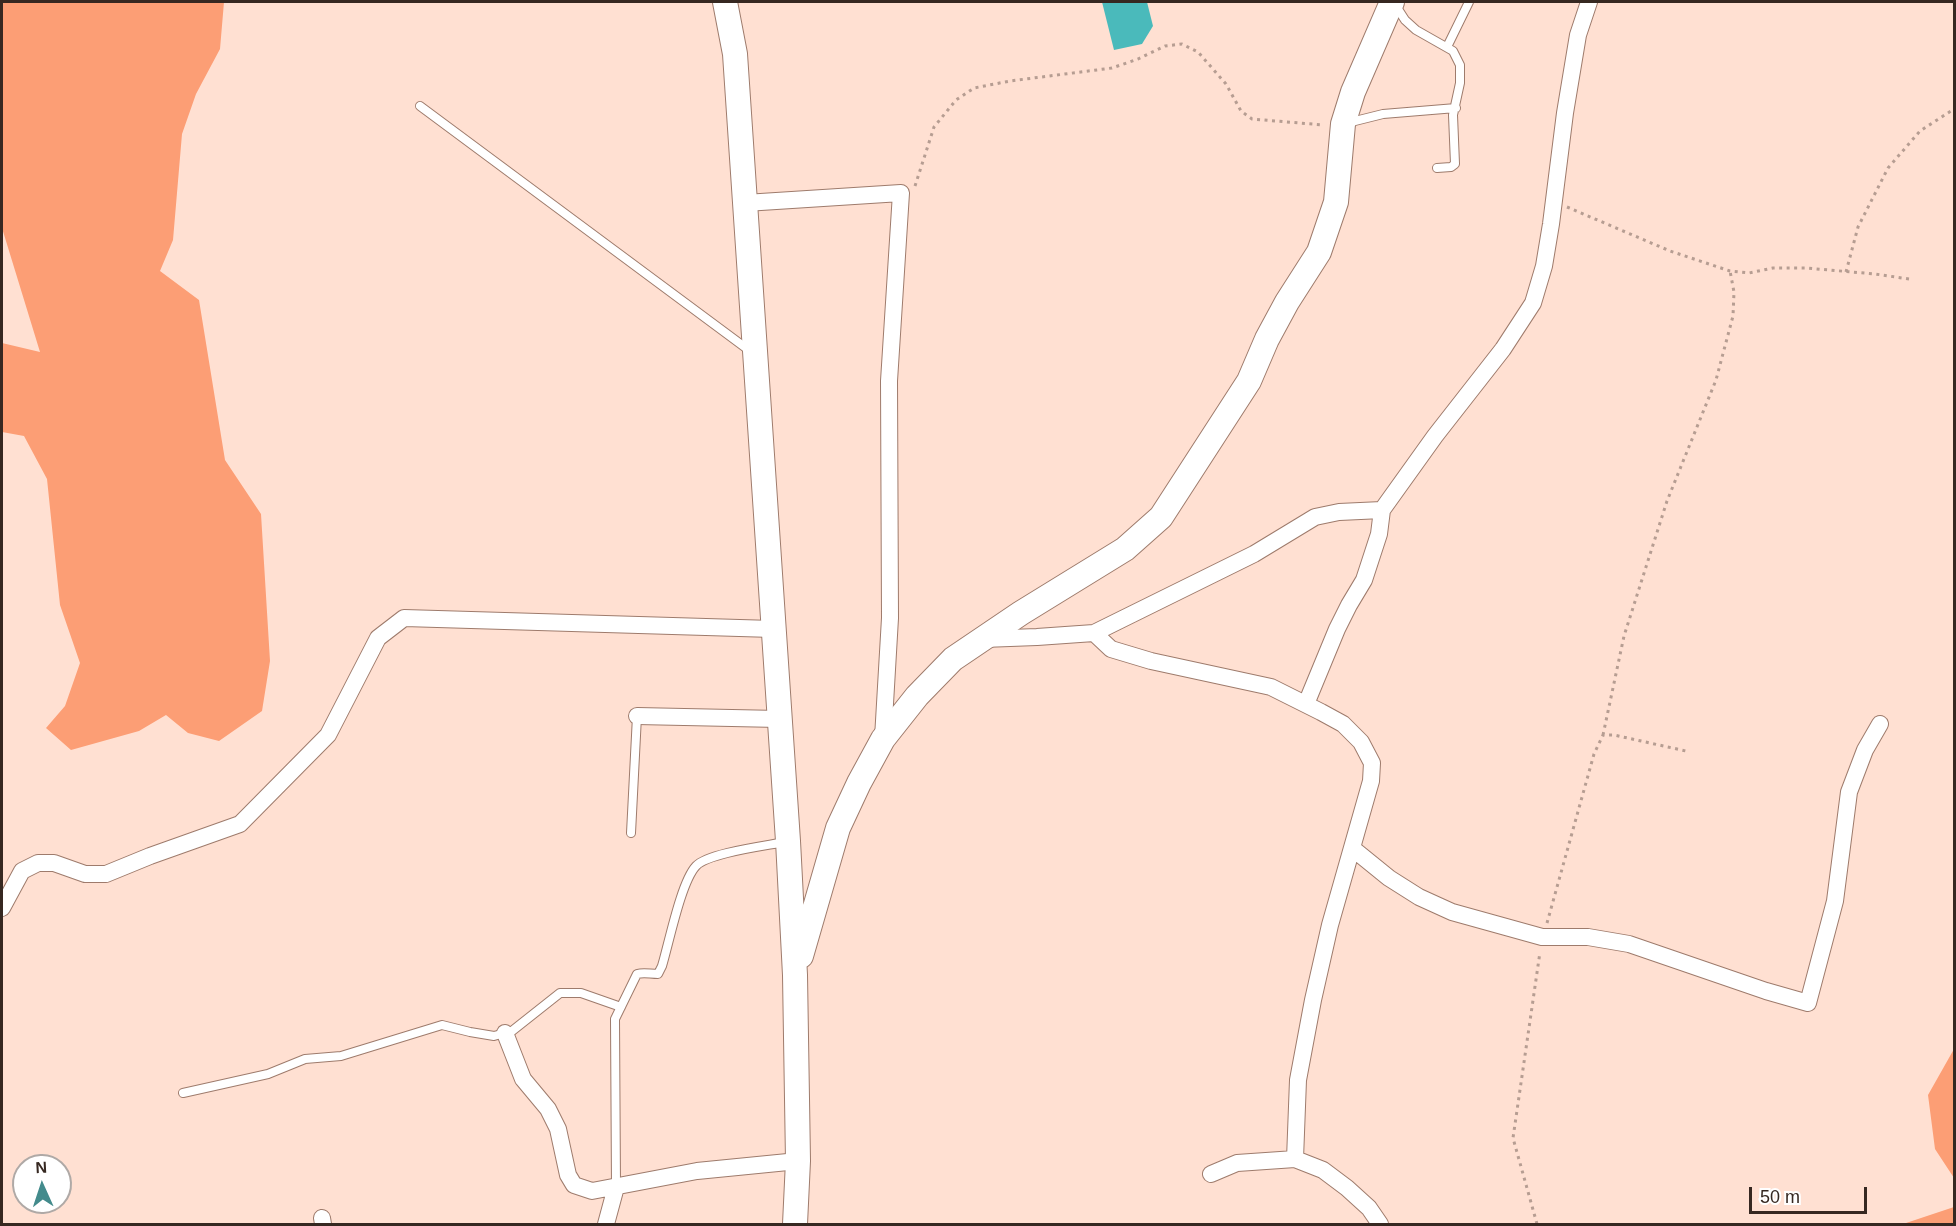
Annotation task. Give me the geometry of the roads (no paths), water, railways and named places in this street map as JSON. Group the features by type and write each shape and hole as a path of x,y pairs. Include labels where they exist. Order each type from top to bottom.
{"main road":[{"path":"725,2 735,54 788,841 795,975 798,1161 795,1224"},
{"path":"795,975 838,828 883,739 917,696 953,659 1125,549 1161,517 1249,381 1267,339 1287,302 1319,252 1336,202 1343,124 1353,92 1393,2"}],"street":[{"path":"1306,704 1337,629 1349,604 1365,580 1379,534 1382,510 1435,436 1503,349 1533,303 1544,266 1578,35 1589,2"},
{"path":"745,203 902,193 889,381 890,618 883,739"},
{"path":"981,639 1094,633 1254,554 1315,517 1339,512 1382,510"},
{"path":"2,908 22,871 38,863 54,863 85,874 106,874 240,824 328,735 378,638 404,618 772,630"},
{"path":"1094,633 1112,649 1151,661 1271,687 1342,724 1361,742 1372,763 1371,781 1330,925 1298,1080 1295,1160"},
{"path":"638,716 779,719"},
{"path":"1352,848 1389,878 1419,897 1452,912 1542,938 1588,937 1629,944 1808,1003 1835,902 1849,792 1865,750 1880,724"},
{"path":"505,1033 523,1079 548,1109 558,1129 568,1175 574,1185 592,1191 697,1171 798,1161"},
{"path":"1211,1174 1237,1163 1295,1160 1323,1170 1347,1188 1368,1208 1380,1224"},
{"path":"606,1224 616,1187"}],"lane":[{"path":"1393,2 1405,20 1416,30 1453,51 1460,65 1460,83 1453,115 1455,164 1451,167 1437,168"},
{"path":"1447,48 1469,2"},
{"path":"420,106 756,355"},
{"path":"1343,124 1383,114 1456,108"},
{"path":"631,833 638,716"},
{"path":"616,1187 615,1019 637,974 642,972 649,975 658,974 684,886 696,865 715,856 788,841"},
{"path":"183,1094 268,1074 305,1059 341,1056 442,1025 494,1036 512,1031 560,993 581,993 621,1007"}],"water":[{"path":"1102,2 1147,2 1153,26 1142,44 1114,50"}]}
